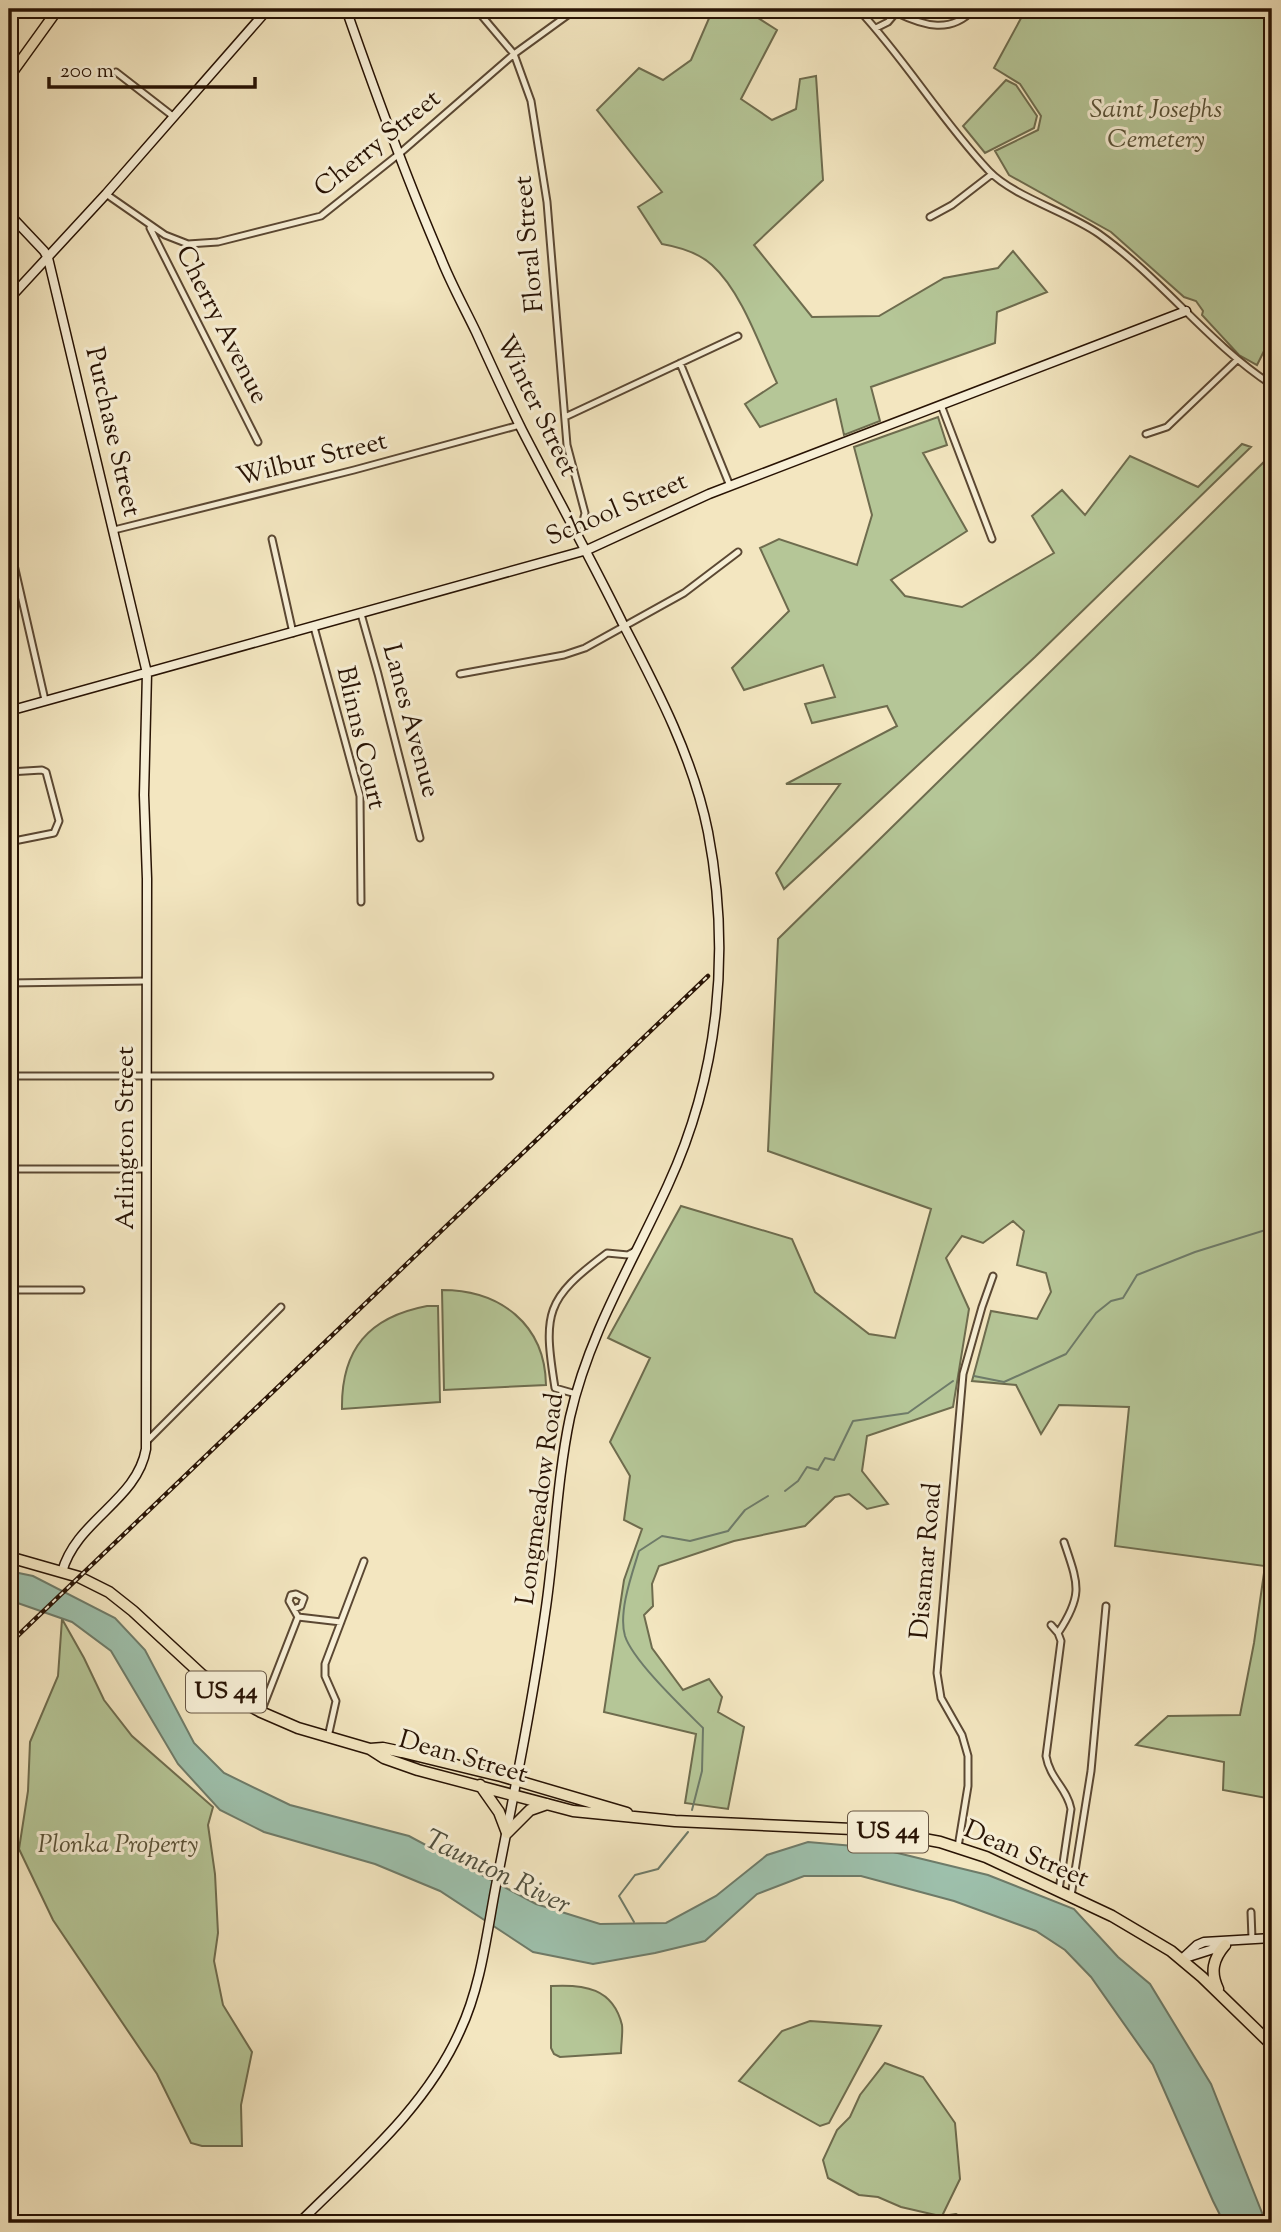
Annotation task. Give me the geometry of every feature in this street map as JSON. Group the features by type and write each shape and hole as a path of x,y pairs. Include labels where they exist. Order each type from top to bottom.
{"highway":[{"name":"Dean Street","path":"9,1557 87,1580 117,1597 201,1674 261,1712 298,1728 370,1749 384,1758 418,1770 573,1811 675,1821 875,1830 919,1837 958,1847 995,1861 1059,1890 1128,1924 1182,1959"},
{"name":"Dean Street","path":"370,1749 388,1748 616,1808 630,1815"},
{"path":"480,1785 499,1812 507,1833 530,1810 547,1804"},
{"path":"1225,1945 1217,1955 1213,1971 1216,1983 1225,1998"},
{"name":"US 44","path":"1182,1959 1272,2045"}],"main road":[{"path":"9,76 58,9"}],"street":[{"path":"9,299 106,194 266,12 256,9"},
{"name":"Winter Street","path":"346,9 440,258 520,425 587,550 669,714 700,800 709,836 718,901 719,982"},
{"name":"Floral Street","path":"476,9 514,54 529,93 540,150 547,202 567,445 585,513 583,521 574,529"},
{"name":"Cherry Street","path":"106,194 178,242 206,243 315,218 328,212 399,154 514,54 576,9"},
{"path":"858,9 992,174 1101,235 1144,270 1237,360 1272,385"},
{"path":"876,28 888,22 898,11 921,24 936,26 959,21 974,9"},
{"path":"116,72 174,117"},
{"path":"930,217 952,205 992,174"},
{"name":"Purchase Street","path":"9,214 48,258 147,673"},
{"name":"Cherry Avenue","path":"149,225 258,442"},
{"name":"School Street","path":"9,710 587,550 730,486 1186,311"},
{"path":"565,417 738,336"},
{"path":"1146,434 1167,427 1237,360"},
{"path":"680,363 730,486"},
{"path":"941,405 992,539"},
{"name":"Wilbur Street","path":"114,530 520,425"},
{"path":"272,539 293,633"},
{"path":"9,542 45,700"},
{"path":"460,674 575,652 684,593 738,552"},
{"name":"Lanes Avenue","path":"361,614 379,674 420,838"},
{"name":"Blinns Court","path":"314,627 360,796 361,902"},
{"name":"Arlington Street","path":"62,1572 73,1546 131,1486 143,1462 147,1441 147,879 144,795 147,673"},
{"path":"9,772 42,769 46,772 59,821 54,833 9,842"},
{"path":"9,983 146,981"},
{"name":"Longmeadow Road","path":"299,2223 399,2122 439,2071 471,2004 515,1794 546,1608 565,1448 576,1394 594,1337 679,1161 695,1118 713,1044 719,982"},
{"path":"9,1076 490,1076"},
{"path":"9,1170 147,1169"},
{"path":"576,1394 555,1388 549,1331 556,1301 568,1284 607,1253 628,1255 635,1251"},
{"name":"Disamar Road","path":"958,1847 968,1786 968,1756 962,1735 941,1698 937,1673 963,1374 993,1276"},
{"path":"9,1290 81,1290"},
{"path":"147,1441 281,1307"},
{"path":"1058,1633 1072,1609 1077,1589 1065,1542"},
{"path":"328,1737 336,1701 325,1676 325,1664 364,1561"},
{"path":"1071,1896 1091,1771 1106,1606"},
{"path":"294,1609 298,1616"},
{"path":"298,1616 341,1622"},
{"path":"261,1712 298,1616"},
{"path":"1051,1625 1058,1633 1060,1641 1046,1756 1050,1773 1067,1797 1071,1809 1059,1890"},
{"path":"1251,1912 1252,1939"},
{"path":"1182,1959 1196,1945 1204,1942 1272,1939"},
{"path":"1182,1959 1225,1945 1272,1939"}],"green space":[{"path":"713,9 744,9 777,30 741,99 772,120 796,109 800,79 816,76 823,180 754,245 812,317 879,316 944,278 998,268 1013,251 1047,292 997,312 995,343 871,387 880,421 844,435 836,399 760,427 745,404 777,383 741,305 723,276 707,261 688,251 662,244 638,207 662,192 597,110 639,68 663,80 691,60"},
{"name":"Saint Josephs Cemetery","path":"1026,9 1272,9 1272,335 1257,365 1239,355 1202,315 1203,311 1196,301 1184,297 1111,232 1009,175 995,151 1038,130 1041,116 1020,84 994,68"},
{"path":"1006,80 1016,85 1037,116 1034,128 985,153 963,126"},
{"path":"938,417 947,445 923,453 967,531 891,580 905,596 962,607 1054,553 1032,516 1062,490 1085,515 1130,456 1198,487 1242,444 1251,447 1035,657 784,889 776,873 840,784 786,784 897,726 887,706 812,723 805,704 835,697 823,665 744,690 732,668 789,611 760,548 779,539 857,565 872,515 854,447"},
{"path":"1272,454 1272,1799 1223,1790 1224,1762 1136,1745 1168,1716 1240,1715 1265,1566 1115,1546 1129,1407 1059,1405 1041,1434 1016,1385 972,1381 991,1311 1037,1319 1051,1292 1046,1273 1017,1265 1024,1231 1013,1221 983,1243 962,1236 946,1258 969,1309 953,1407 867,1436 862,1471 888,1504 867,1509 849,1494 835,1497 805,1526 734,1541 659,1566 652,1584 653,1606 644,1615 652,1648 683,1690 709,1679 722,1697 718,1712 744,1727 728,1809 685,1803 696,1734 604,1712 624,1580 642,1529 624,1520 630,1476 610,1442 650,1358 608,1338 681,1206 792,1239 815,1292 869,1334 895,1338 931,1209 768,1151 778,939"},
{"path":"442,1290 483,1296 515,1315 528,1328 537,1344 544,1363 546,1385 444,1390"},
{"path":"427,1306 438,1306 440,1402 342,1409 347,1369 362,1339 389,1318"},
{"name":"Plonka Property","path":"62,1619 104,1700 132,1736 213,1807 208,1825 215,1874 218,1933 214,1961 223,2005 252,2052 241,2105 242,2146 202,2146 191,2143 157,2074 53,1920 19,1849 28,1791 30,1742 58,1676"},
{"path":"551,1986 586,1988 596,1991 612,2003 622,2025 621,2053 560,2057 554,2054 551,2048"},
{"path":"810,2021 881,2026 829,2123 820,2126 739,2081 782,2031"},
{"path":"885,2063 923,2077 955,2123 960,2179 942,2216 956,2214 972,2223 927,2223 926,2219 940,2216 901,2207 878,2197 859,2195 828,2178 823,2160 837,2130 850,2117 860,2095"}],"shaded area":[{"path":"9,1571 33,1576 115,1618 145,1650 194,1743 224,1773 290,1805 409,1836 536,1904 600,1924 666,1923 716,1896 767,1855 808,1842 877,1848 988,1875 1074,1909 1118,1957 1150,1984 1211,2084 1266,2223 1224,2223 1153,2065 1091,1977 1065,1950 1036,1931 954,1901 861,1876 804,1876 757,1894 705,1941 593,1964 533,1952 440,1891 375,1864 264,1832 220,1810 178,1764 111,1651 72,1622 9,1600"}],"waterway":[{"path":"974,1376 1004,1382 1066,1354 1096,1313 1111,1301 1123,1298 1137,1275 1195,1252 1272,1228"},
{"path":"785,1491 798,1481 807,1467 818,1470 825,1458 834,1460 853,1421 908,1413 953,1381"},
{"path":"692,1810 702,1771 703,1728 660,1684 630,1646 623,1626 627,1593 639,1551 662,1536 690,1541 728,1531 745,1510 768,1496"},
{"path":"634,1922 619,1896 635,1875 658,1869 688,1832"}],"railway":[{"path":"9,1644 708,976"}],"water label":[{"name":"Taunton River","path":"497,1873"}]}
